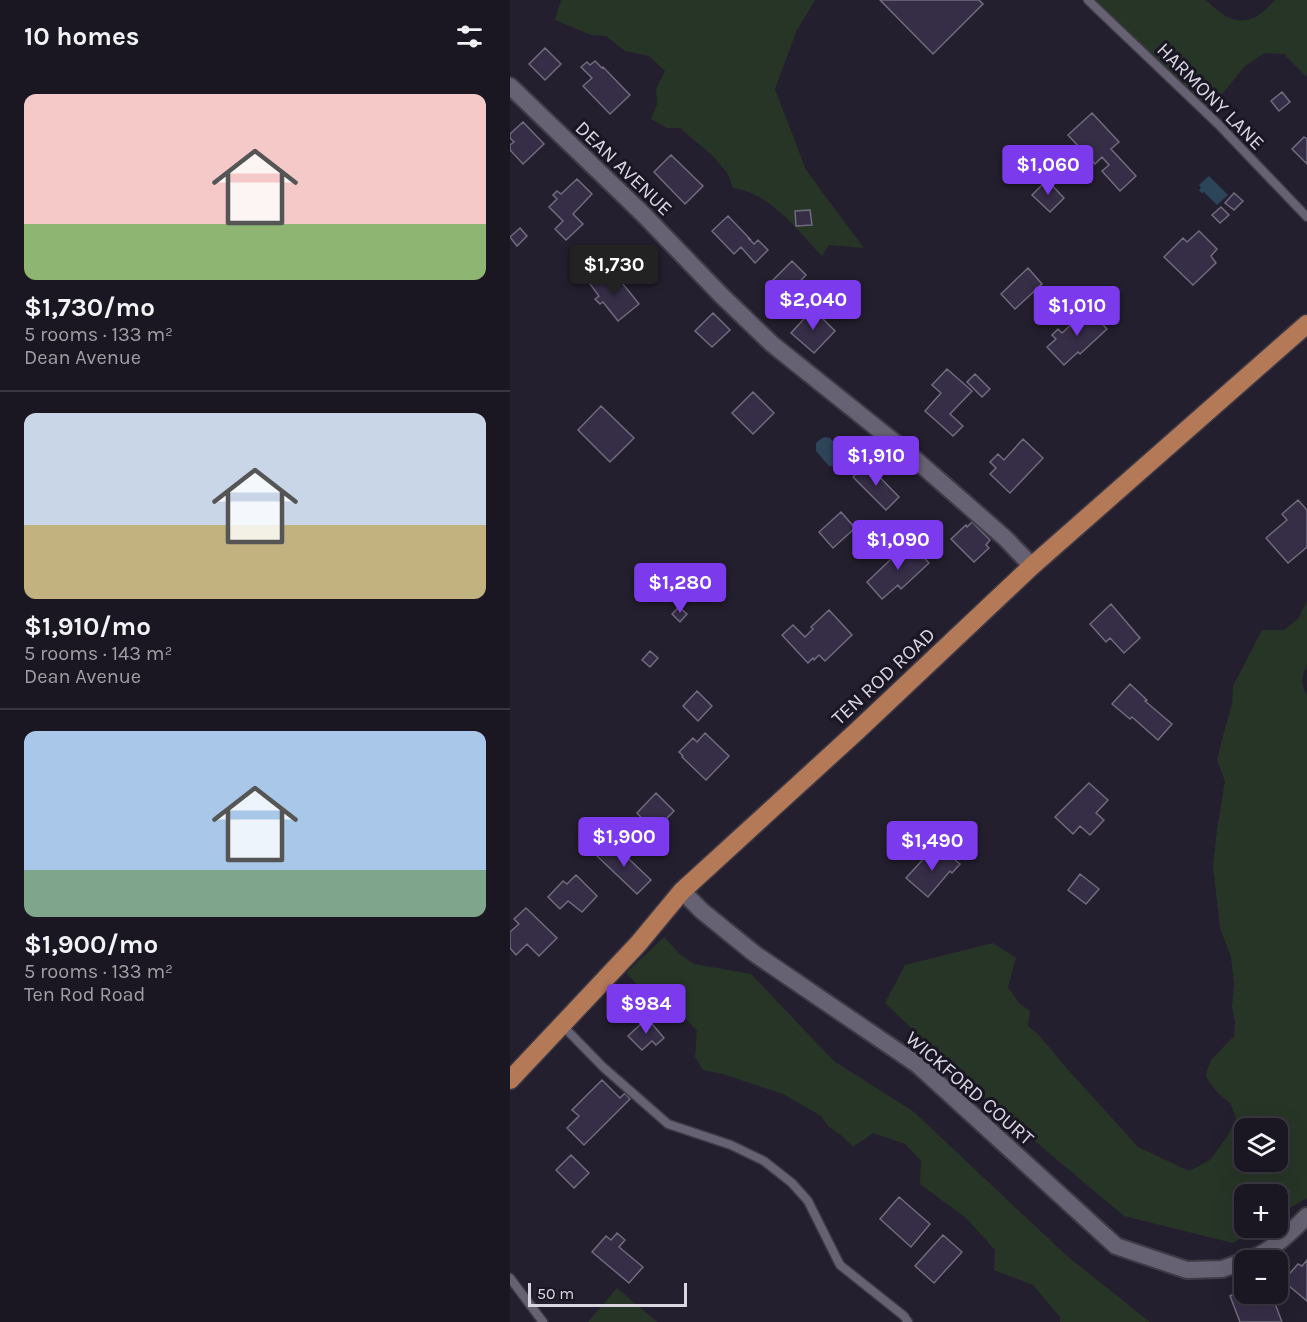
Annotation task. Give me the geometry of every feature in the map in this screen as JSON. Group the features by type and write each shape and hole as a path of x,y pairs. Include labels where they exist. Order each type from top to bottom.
{"main road":[{"name":"TEN ROD ROAD","path":"510,1080 638,944 682,891 1032,566 1307,324"}],"street":[{"name":"DEAN AVENUE","path":"510,86 643,214 772,344 908,453 1005,538 1032,566"},
{"name":"WICKFORD COURT","path":"682,891 702,911 754,954 918,1065 1116,1246 1187,1270 1221,1269 1234,1265"},
{"name":"WICKFORD COURT","path":"1267,1250 1307,1216"}],"lane":[{"name":"HARMONY LANE","path":"1088,0 1218,124 1307,217"},
{"path":"562,1025 603,1067 668,1124 739,1149 764,1161 792,1183 808,1201 840,1265 904,1316 908,1322"},
{"path":"510,1278 543,1322"}],"green space":[{"path":"561,0 815,0 796,32 775,89 806,170 864,248 829,245 822,256 793,224 771,205 746,191 733,188 728,174 714,157 680,128 667,128 651,119 657,104 656,89 665,71 649,56 625,51 606,36 591,35 555,20"},
{"path":"1091,0 1206,0 1229,18 1243,21 1260,14 1275,0 1307,0 1307,77 1284,54 1264,53 1244,67 1211,108 1205,108"},
{"path":"1307,601 1307,665 1302,680 1307,695 1307,1198 1288,1209 1288,1184 1234,1184 1234,1238 1241,1238 1233,1243 1124,1216 993,1106 885,1003 905,965 993,943 1016,958 1008,987 1019,1003 1030,1011 1028,1026 1037,1033 1138,1147 1189,1171 1210,1160 1234,1123 1234,1172 1288,1172 1288,1118 1236,1118 1231,1104 1216,1091 1206,1077 1211,1060 1234,1036 1235,1022 1232,1007 1234,984 1231,957 1220,928 1213,866 1225,781 1217,760 1232,704 1233,686 1262,630 1284,630 1298,619"},
{"path":"664,937 681,955 694,964 751,974 834,1061 914,1112 1067,1256 1150,1322 1060,1322 1060,1317 1033,1285 994,1270 995,1250 966,1218 920,1184 921,1161 905,1144 873,1133 853,1147 828,1126 821,1116 783,1094 723,1074 703,1070 695,1057 697,1031 665,997 643,991 626,973"},
{"path":"617,1288 657,1322 588,1322"}],"water":[{"path":"1209,176 1228,195 1217,205 1199,190 1201,188 1199,185"},
{"path":"826,437 830,438 843,453 843,462 837,467 829,466 816,451 816,443"}],"building":[{"path":"880,0 979,0 983,4 933,54"},
{"path":"545,48 561,64 545,80 529,64"},
{"path":"595,61 630,95 610,114 583,86 592,78 581,67 587,62 590,65"},
{"path":"1282,92 1290,102 1279,111 1271,101"},
{"path":"1092,113 1119,142 1111,149 1136,176 1120,191 1102,171 1109,165 1102,157 1095,164 1068,135"},
{"path":"523,122 544,144 523,164 510,150 510,145 514,142 510,134"},
{"path":"1304,137 1307,139 1307,164 1292,149"},
{"path":"671,155 703,186 685,204 654,172"},
{"path":"577,179 592,194 573,214 583,224 566,240 555,229 563,221 549,207 557,199 553,195 557,191 561,194"},
{"path":"1047,180 1064,198 1050,212 1032,195"},
{"path":"1234,193 1243,201 1234,210 1225,203"},
{"path":"1221,207 1229,215 1220,223 1212,215"},
{"path":"810,210 812,225 796,226 795,211"},
{"path":"728,216 754,244 758,240 768,250 755,263 741,247 734,254 712,231"},
{"path":"520,228 527,236 517,246 510,237"},
{"path":"1199,231 1217,249 1211,256 1216,263 1193,285 1164,257 1183,238 1187,242"},
{"path":"792,261 806,275 787,295 772,281"},
{"path":"1028,268 1042,284 1015,309 1001,294"},
{"path":"604,273 609,279 615,274 639,304 618,321 603,302 600,304 595,299 599,296 590,284"},
{"path":"813,309 835,331 814,353 791,333"},
{"path":"1088,309 1107,329 1080,354 1078,352 1064,365 1047,347 1056,339 1052,335 1058,329 1062,333"},
{"path":"713,313 730,330 712,347 695,331"},
{"path":"947,369 972,391 950,414 963,426 953,436 925,411 941,393 932,385"},
{"path":"975,374 990,389 982,397 967,382"},
{"path":"753,392 774,413 753,434 732,413"},
{"path":"601,406 634,438 610,462 578,430"},
{"path":"1023,439 1043,458 1010,493 990,474 996,468 990,462 998,454 1004,460"},
{"path":"866,463 899,497 886,510 853,477"},
{"path":"1298,500 1307,510 1307,547 1288,563 1266,538 1287,520 1282,514"},
{"path":"841,512 855,528 833,548 819,532"},
{"path":"972,522 990,540 986,545 989,548 974,562 951,539"},
{"path":"909,542 929,563 901,589 898,585 882,599 867,582"},
{"path":"1111,604 1140,638 1124,653 1110,638 1106,642 1090,624"},
{"path":"679,607 687,614 680,622 672,614"},
{"path":"829,610 852,635 825,661 819,655 808,663 782,635 793,625 805,637 813,629 811,627"},
{"path":"650,651 658,658 650,667 642,660"},
{"path":"1130,684 1147,700 1145,701 1172,724 1158,740 1132,717 1130,719 1112,704"},
{"path":"697,691 712,706 698,721 683,706"},
{"path":"705,733 729,756 706,780 679,752 693,738 697,742"},
{"path":"1089,783 1108,800 1096,813 1104,820 1090,835 1080,826 1073,834 1055,817"},
{"path":"656,793 674,811 654,831 637,813"},
{"path":"611,842 651,880 637,894 597,856"},
{"path":"943,850 960,864 952,873 950,871 928,897 906,878 927,855 934,861"},
{"path":"1080,874 1099,889 1086,904 1068,890"},
{"path":"576,875 597,896 582,912 568,901 560,909 548,897 563,881 567,884"},
{"path":"526,908 557,938 539,956 527,944 516,955 510,948 510,932 519,924 514,919"},
{"path":"647,1018 664,1038 656,1045 652,1041 642,1050 628,1036"},
{"path":"602,1080 620,1098 625,1093 630,1099 584,1145 567,1128 579,1116 572,1110"},
{"path":"571,1155 589,1173 574,1188 556,1170"},
{"path":"899,1197 930,1224 911,1247 880,1219"},
{"path":"617,1233 625,1240 619,1247 643,1267 629,1283 592,1252 606,1236 611,1240"},
{"path":"943,1235 962,1252 934,1283 915,1266"},
{"path":"1307,1260 1307,1301 1288,1285 1288,1275 1298,1264 1302,1266"},
{"path":"1234,1294 1234,1304 1275,1304 1282,1322 1240,1322 1230,1296"}]}
